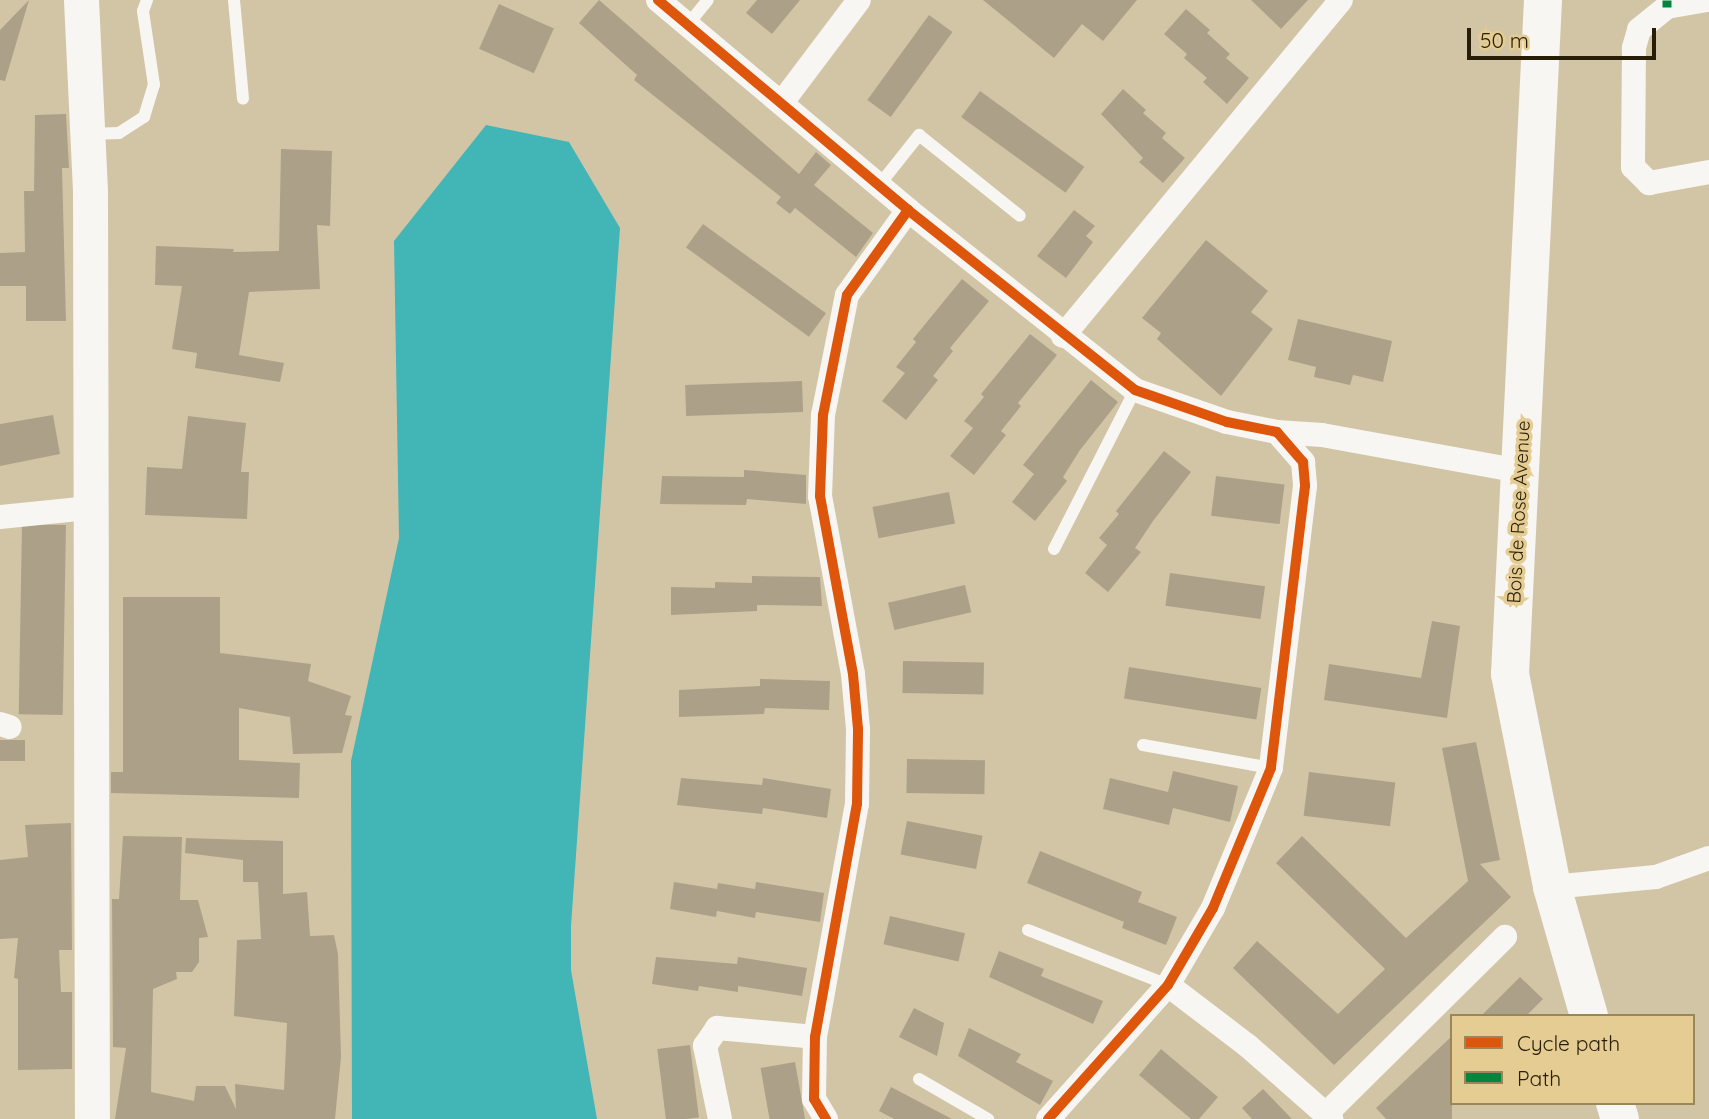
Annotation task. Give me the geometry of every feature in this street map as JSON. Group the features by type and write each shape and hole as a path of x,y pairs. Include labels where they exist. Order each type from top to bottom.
{"main road":[{"path":"81,0 89,134 88,508 94,771 92,1119"},
{"path":"84,38 93,0"},
{"name":"Bois de Rose Avenue","path":"1543,0 1510,674 1552,887 1588,1014"}],"street":[{"path":"658,0 690,22 908,210 1063,336 1135,390 1227,422 1277,432 1322,435 1514,470"},
{"path":"783,101 859,0"},
{"path":"1063,336 1341,0"},
{"path":"1707,0 1667,7 1639,30 1634,48 1633,167 1649,183 1709,172"},
{"path":"826,1119 814,1099 815,1037 857,804 858,729 853,674 820,496 823,415 847,295 908,210"},
{"path":"1048,1119 1168,985 1213,908 1271,768 1305,486 1303,462 1277,432"},
{"path":"0,517 88,508"},
{"path":"1552,887 1656,877 1709,858"},
{"path":"1168,985 1248,1046 1328,1117 1505,937"},
{"path":"720,1119 705,1046 717,1028 815,1037"}],"lane":[{"path":"89,134 119,133 144,117 154,85 143,11 147,0"},
{"path":"234,0 243,99"},
{"path":"690,22 708,0"},
{"path":"880,184 919,135 1020,216"},
{"path":"1054,549 1135,390"},
{"path":"1143,745 1271,768"},
{"path":"1028,930 1168,985"},
{"path":"919,1079 988,1119"}],"water":[{"path":"486,125 569,142 620,228 571,926 571,970 597,1119 352,1119 351,761 399,538 394,241"}],"building":[{"path":"29,0 5,81 0,80 0,30"},
{"path":"599,0 799,174 816,152 831,165 814,185 873,233 856,257 795,208 790,214 776,203 781,197 634,80 637,75 579,23"},
{"path":"757,0 800,0 772,34 746,13"},
{"path":"983,0 1137,0 1103,41 1082,24 1054,58"},
{"path":"1251,0 1308,0 1281,29"},
{"path":"499,4 554,28 534,73 479,49"},
{"path":"1186,9 1210,30 1207,33 1230,54 1226,58 1249,78 1227,104 1203,82 1207,78 1184,58 1187,54 1164,34"},
{"path":"929,15 952,32 891,117 867,100"},
{"path":"1123,89 1146,110 1143,113 1166,133 1162,138 1185,158 1163,183 1139,162 1143,158 1101,114"},
{"path":"980,91 1084,167 1066,193 961,117"},
{"path":"66,114 69,168 62,168 66,321 26,321 26,286 0,286 0,253 25,252 24,191 34,191 35,115"},
{"path":"281,149 332,151 330,226 317,225 320,289 249,292 239,355 284,363 280,382 195,368 197,353 172,349 182,286 155,285 156,246 234,249 233,252 279,251"},
{"path":"1074,210 1095,226 1086,236 1093,242 1066,278 1037,256"},
{"path":"703,224 826,313 809,337 686,247"},
{"path":"1206,240 1268,291 1251,312 1273,329 1221,396 1157,339 1161,333 1142,318"},
{"path":"962,279 989,301 950,348 953,351 933,376 938,380 906,420 882,401 905,373 896,367 916,342 913,339"},
{"path":"1298,319 1392,341 1383,382 1353,375 1350,385 1314,377 1316,367 1288,360"},
{"path":"1030,334 1057,355 1018,403 1021,406 1001,431 1006,435 974,475 950,456 973,428 964,421 984,397 981,394"},
{"path":"1091,380 1118,402 1080,450 1063,477 1067,481 1035,521 1012,502 1034,474 1023,465"},
{"path":"802,381 803,412 686,416 685,385"},
{"path":"53,415 60,454 0,466 0,424"},
{"path":"188,416 246,423 241,472 249,472 247,519 145,515 147,467 182,469"},
{"path":"1164,451 1191,472 1135,548 1141,552 1108,592 1085,573 1107,545 1099,538 1119,514 1116,511"},
{"path":"744,470 806,475 806,504 747,499 746,505 660,504 662,476 744,477"},
{"path":"1216,476 1284,484 1280,524 1211,516"},
{"path":"949,492 955,523 879,538 872,507"},
{"path":"22,524 66,525 63,715 19,714"},
{"path":"1170,573 1265,586 1260,619 1165,606"},
{"path":"752,576 820,577 822,606 757,605 757,611 671,615 671,587 715,588 715,582 752,583"},
{"path":"965,585 971,612 894,630 888,603"},
{"path":"123,597 220,597 220,653 311,664 308,681 351,696 345,715 352,716 342,753 293,754 290,717 239,708 239,760 300,763 299,798 111,793 111,772 123,772"},
{"path":"1432,621 1460,626 1447,718 1324,700 1329,664 1421,678"},
{"path":"903,661 984,662 983,694 902,693"},
{"path":"1129,667 1261,688 1256,720 1124,699"},
{"path":"760,679 830,681 829,710 765,708 764,714 679,717 679,690 760,686"},
{"path":"0,740 25,740 25,761 0,761"},
{"path":"1476,742 1500,860 1480,864 1511,897 1334,1065 1233,968 1257,941 1338,1014 1385,969 1276,863 1302,836 1406,938 1468,881 1442,748"},
{"path":"907,759 985,760 984,794 906,793"},
{"path":"1173,771 1238,786 1230,822 1173,808 1169,825 1103,809 1110,778 1168,792"},
{"path":"1309,772 1395,783 1390,826 1304,816"},
{"path":"681,778 762,785 763,778 831,789 827,818 763,808 762,814 677,805"},
{"path":"907,821 983,836 976,869 901,854"},
{"path":"71,823 72,950 59,950 61,992 72,992 72,1069 18,1070 18,979 14,978 18,938 0,939 0,860 28,857 25,825"},
{"path":"123,836 182,837 180,900 198,900 208,937 199,938 199,962 192,972 176,972 177,979 153,989 151,1092 194,1101 196,1086 225,1086 236,1109 235,1084 284,1090 287,1023 234,1016 237,940 261,939 258,882 243,882 243,860 185,853 186,838 283,841 283,894 307,892 310,936 334,935 338,954 341,1057 335,1119 115,1119 126,1048 113,1047 112,899 119,899"},
{"path":"1040,851 1142,892 1138,902 1177,917 1166,945 1122,928 1124,922 1027,883"},
{"path":"674,882 717,889 718,883 755,889 756,882 824,893 820,922 756,912 755,918 717,911 716,917 670,909"},
{"path":"890,916 965,933 959,962 883,944"},
{"path":"999,951 1044,969 1041,976 1103,1001 1093,1024 989,977"},
{"path":"656,957 737,964 738,957 807,968 802,996 738,986 738,992 699,986 698,991 652,984"},
{"path":"1520,977 1543,999 1528,1014 1483,1014"},
{"path":"914,1008 944,1023 937,1056 899,1037"},
{"path":"969,1028 1021,1054 1016,1062 1053,1081 1040,1105 958,1056"},
{"path":"1450,1038 1452,1119 1386,1119 1376,1108"},
{"path":"690,1045 699,1117 666,1119 657,1049"},
{"path":"1161,1049 1218,1097 1199,1119 1191,1119 1139,1075"},
{"path":"795,1062 805,1119 770,1119 761,1068"},
{"path":"891,1087 952,1119 894,1119 879,1111"},
{"path":"1263,1089 1292,1119 1252,1119 1242,1108"}],"marked path":[{"path":"1667,0 1667,7"}],"cycle path":[{"path":"658,0 908,210 1135,390 1227,422 1277,432 1303,462 1305,486 1271,768 1213,908 1168,985 1048,1119"},
{"path":"826,1119 814,1099 815,1037 857,804 858,729 853,674 820,496 823,415 847,295 908,210"}]}
